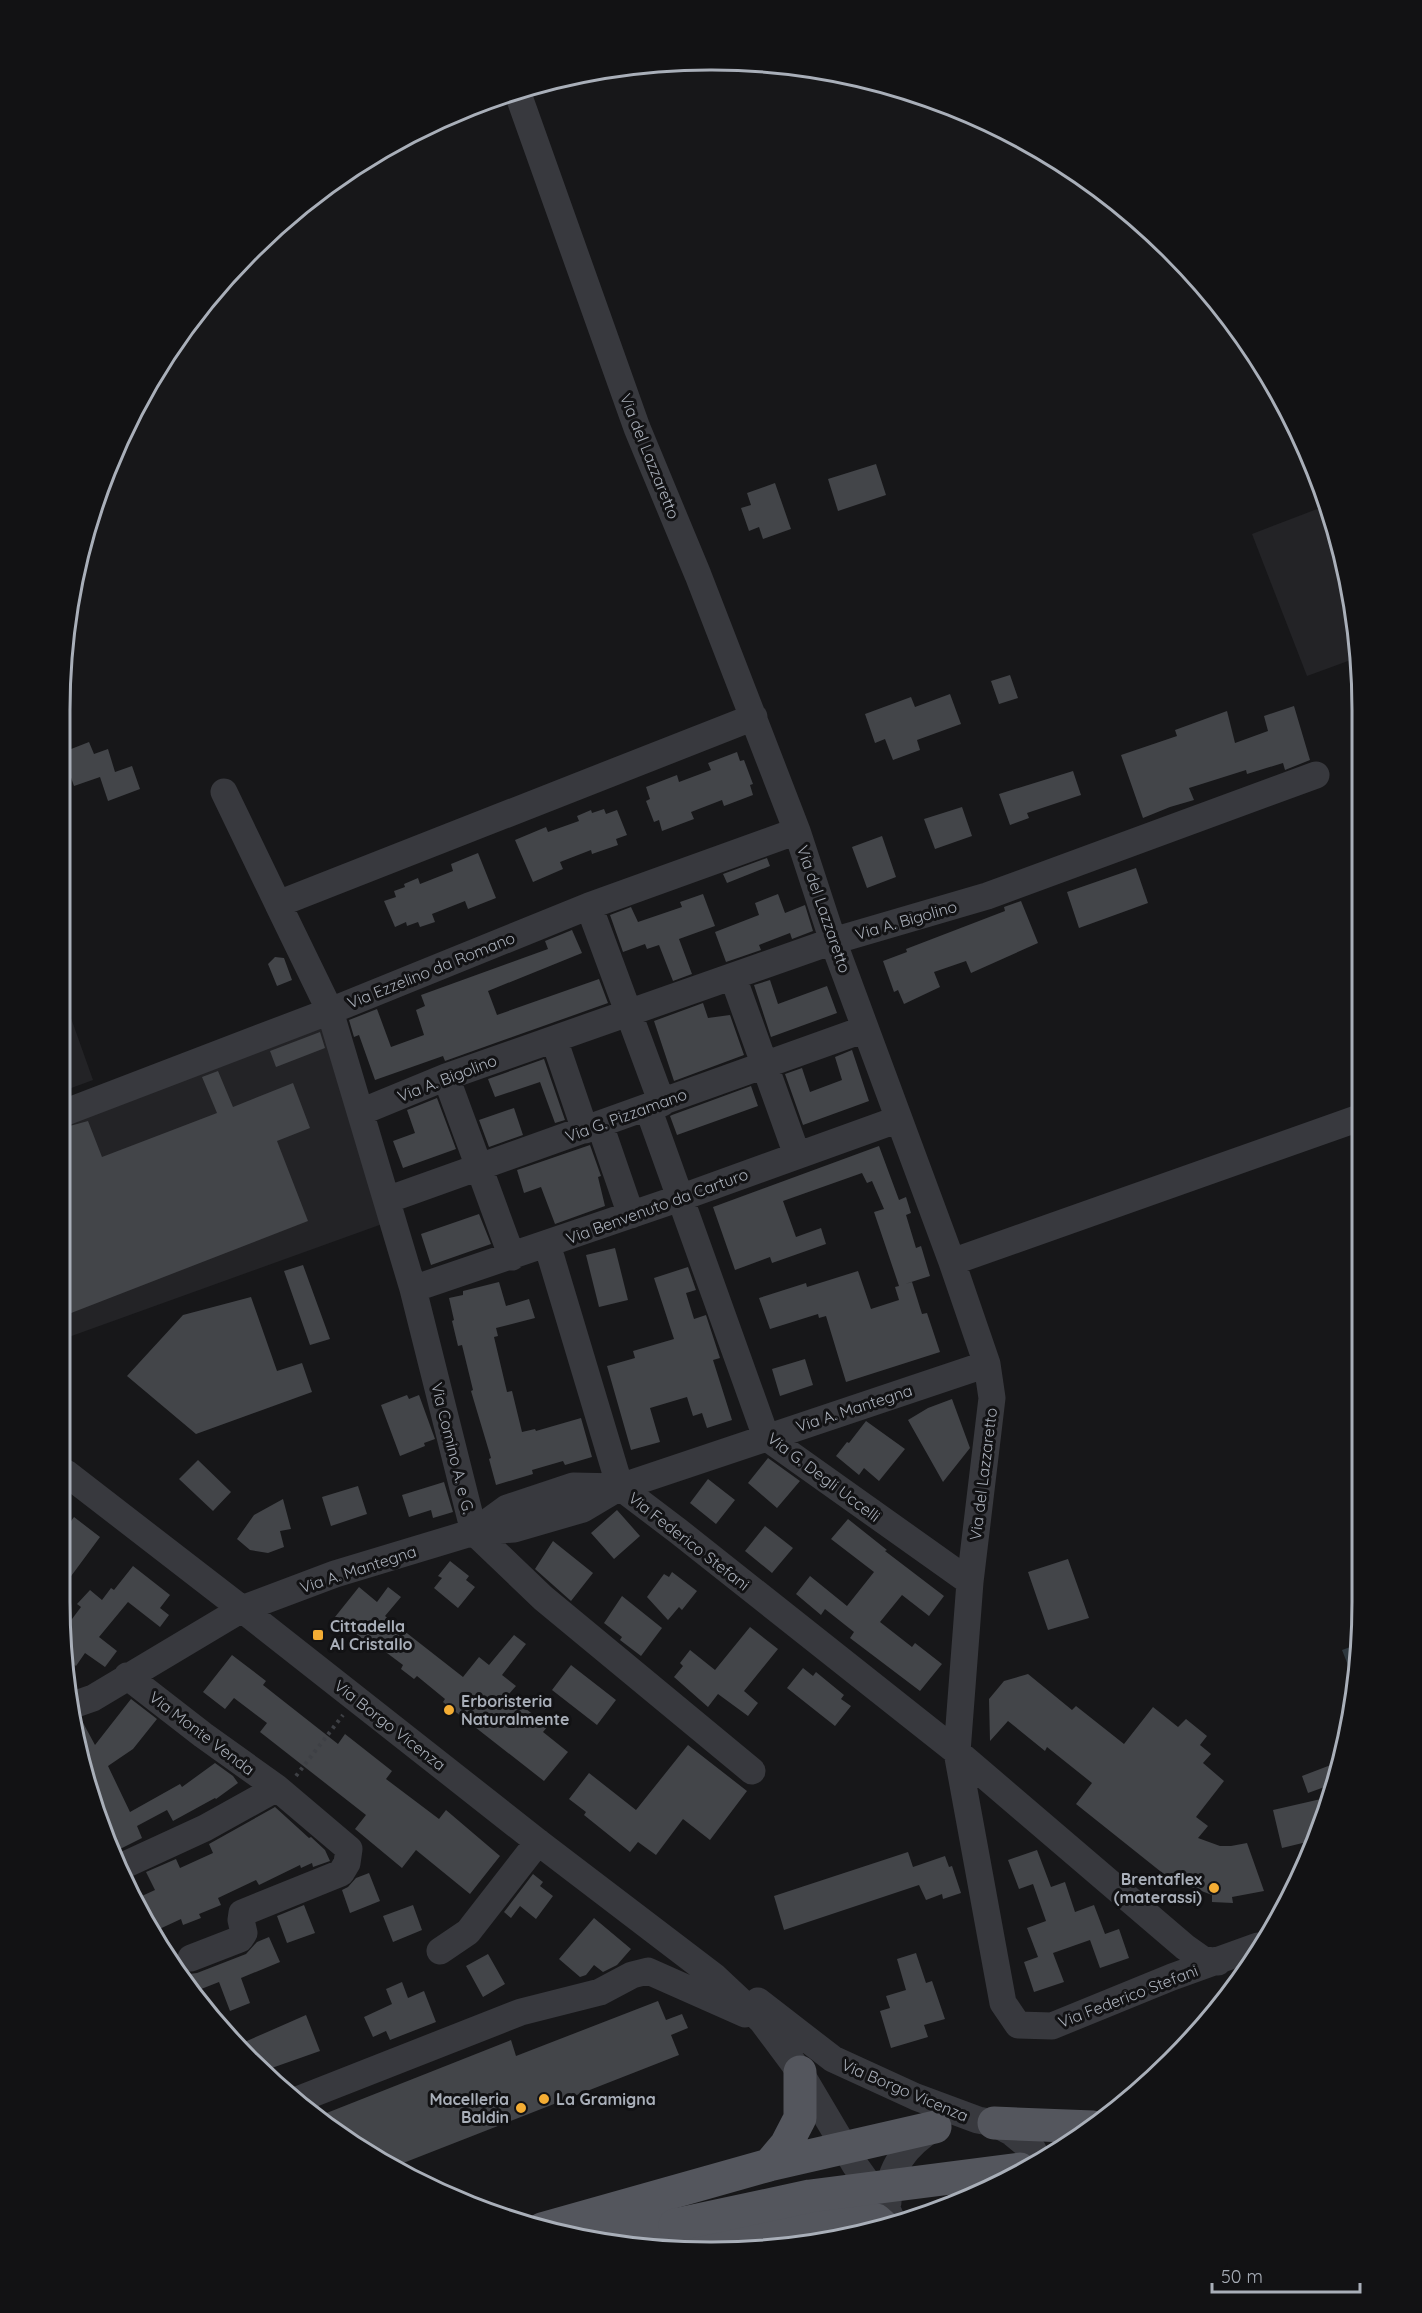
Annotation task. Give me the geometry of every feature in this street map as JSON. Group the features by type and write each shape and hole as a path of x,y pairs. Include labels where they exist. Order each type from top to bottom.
{"main road":[{"path":"769,2165 786,2145 800,2118 800,2073"},
{"path":"986,2122 1079,2126"},
{"path":"559,2224 769,2165 935,2127"},
{"path":"671,2237 810,2196 1004,2171"},
{"path":"646,2239 791,2220 851,2215 879,2220"}],"street":[{"name":"Via del Lazzaretto","path":"521,99 637,428 754,717 797,831 833,941 952,1262 987,1364 993,1398 970,1582 957,1752"},
{"path":"278,904 754,717"},
{"name":"Via A. Bigolino","path":"361,1112 446,1077 833,941 987,896 1316,775"},
{"name":"Via Comino A. e G.","path":"224,792 330,1011 413,1290 474,1532 543,1598 752,1771"},
{"name":"Via Ezzelino da Romano","path":"70,1110 330,1011 589,906 797,831"},
{"name":"Via G. Degli Uccelli","path":"589,906 629,1014 680,1198 766,1437 970,1582"},
{"path":"733,977 797,1155"},
{"name":"Via G. Pizzamano","path":"387,1200 480,1169 865,1029"},
{"path":"554,1039 631,1215"},
{"path":"446,1077 512,1257"},
{"name":"Via Benvenuto da Carturo","path":"413,1290 680,1198 899,1119"},
{"path":"952,1262 1352,1120"},
{"name":"Via Federico Stefani","path":"547,1244 620,1487 957,1752 1185,1947 1202,1959 1218,1962"},
{"name":"Via A. Mantegna","path":"79,1703 93,1698 242,1609 335,1574 474,1532 514,1529 583,1509 620,1487 987,1364"},
{"name":"Via Borgo Vicenza","path":"70,1476 538,1842 715,1977 762,2021 800,2073 887,2218"},
{"name":"Via Monte Venda","path":"127,1676 203,1736 280,1790 349,1849 347,1863 341,1873 242,1913 244,1933 240,1939 191,1958"},
{"name":"Via Federico Stefani","path":"957,1752 1003,2003 1018,2025 1052,2026 1172,1977 1218,1962"},
{"name":"Via Monte Venda","path":"127,1864 280,1790"},
{"path":"440,1951 468,1932 538,1842"},
{"path":"1218,1962 1249,1950"},
{"path":"305,2097 521,2012 600,1992 632,1975 648,1971 762,2021"},
{"name":"Via Borgo Vicenza","path":"715,1977 765,2005 833,2059 906,2093 1011,2132 1035,2154"},
{"name":"Via Borgo Vicenza","path":"889,2217 888,2196 892,2176 913,2141 935,2127 986,2122"}],"path":[{"path":"280,1790 355,1697"}],"shaded area":[{"path":"1319,508 1339,586 1349,661 1307,676 1252,534"},
{"path":"70,1015 93,1080 70,1089"},
{"path":"323,1020 385,1223 70,1337 70,1118"},
{"path":"1350,1647 1348,1665 1342,1650"}],"building":[{"path":"876,464 886,495 838,511 828,479"},
{"path":"775,483 791,529 763,539 759,527 749,531 741,508 751,505 747,493"},
{"path":"1010,675 1018,698 999,704 991,681"},
{"path":"950,694 961,724 917,740 920,750 893,760 885,739 875,743 865,714 911,697 915,707"},
{"path":"1294,706 1310,760 1285,770 1283,763 1247,774 1246,770 1189,788 1194,800 1143,818 1121,755 1177,736 1175,730 1227,711 1235,743 1268,731 1264,716"},
{"path":"89,742 94,754 108,749 115,772 132,766 140,789 108,801 100,777 74,786 70,774 70,749"},
{"path":"737,752 740,761 744,760 753,784 750,785 753,795 724,806 722,800 691,812 694,819 662,831 659,820 654,822 646,801 650,799 646,787 677,775 679,782 711,770 708,763"},
{"path":"1073,771 1081,795 1027,813 1029,818 1010,825 999,794"},
{"path":"962,807 972,836 935,849 924,819"},
{"path":"604,809 606,814 617,810 627,835 616,839 618,845 592,854 591,850 560,862 563,869 533,882 515,840 546,827 548,832 579,821 577,816 591,810 592,813"},
{"path":"882,836 896,877 867,888 852,847"},
{"path":"478,853 496,898 468,909 465,901 432,914 435,922 420,927 418,922 407,926 406,922 395,927 384,901 396,897 394,891 418,878 420,884 453,871 451,864"},
{"path":"767,858 770,866 727,883 723,874"},
{"path":"1136,868 1148,903 1079,928 1067,892"},
{"path":"703,894 715,926 679,939 692,974 673,981 659,945 647,949 645,944 623,952 610,915 631,907 638,922 682,907 680,902"},
{"path":"778,894 785,913 805,905 813,931 792,939 790,933 759,945 761,950 726,962 715,932 759,915 755,903"},
{"path":"1021,901 1038,943 971,973 966,961 934,972 940,987 904,1004 898,990 894,992 883,961 907,952 906,949 1005,911 1004,907"},
{"path":"572,930 582,953 488,991 497,1015 599,979 608,1003 445,1061 443,1056 375,1080 359,1035 354,1037 349,1020 377,1009 391,1047 424,1035 416,1010 425,1006 421,995 548,949 545,941"},
{"path":"275,957 284,958 292,980 277,986 268,964"},
{"path":"770,980 778,1004 827,986 837,1013 771,1037 754,985"},
{"path":"703,1003 708,1018 730,1015 744,1055 674,1081 654,1021"},
{"path":"320,1032 325,1048 276,1067 270,1051"},
{"path":"852,1050 869,1101 803,1125 785,1074 802,1068 810,1092 842,1080 835,1057"},
{"path":"544,1059 565,1120 555,1123 540,1082 495,1097 488,1079"},
{"path":"218,1071 233,1107 293,1083 310,1128 277,1141 308,1221 70,1313 70,1126 88,1121 102,1157 217,1113 202,1077"},
{"path":"751,1086 758,1106 677,1135 670,1116"},
{"path":"437,1098 456,1149 403,1168 393,1141 415,1133 407,1110"},
{"path":"514,1108 523,1135 489,1147 479,1120"},
{"path":"590,1145 601,1176 598,1177 605,1206 555,1224 541,1187 524,1193 517,1170"},
{"path":"879,1146 899,1200 906,1197 911,1213 906,1215 916,1248 921,1246 930,1276 905,1284 912,1282 922,1314 927,1313 940,1352 846,1382 826,1316 819,1318 818,1314 770,1329 759,1298 806,1283 807,1287 858,1271 871,1309 899,1300 895,1287 899,1286 874,1212 884,1209 872,1181 867,1183 862,1173 783,1201 796,1237 821,1228 826,1244 772,1263 770,1257 735,1270 713,1207"},
{"path":"479,1214 491,1244 431,1265 421,1234"},
{"path":"615,1248 628,1300 599,1307 586,1255"},
{"path":"303,1265 330,1339 310,1345 284,1271"},
{"path":"688,1267 696,1290 686,1293 694,1319 706,1315 720,1358 713,1360 732,1420 707,1428 702,1413 693,1416 687,1397 650,1408 660,1442 631,1450 607,1366 635,1358 633,1351 674,1339 654,1278"},
{"path":"499,1282 506,1306 529,1299 535,1318 496,1328 498,1336 494,1337 507,1392 512,1391 522,1432 535,1429 536,1431 581,1418 592,1457 565,1465 563,1461 532,1470 533,1474 496,1485 489,1459 491,1458 471,1391 473,1390 462,1345 458,1346 449,1298 463,1295 463,1291"},
{"path":"251,1297 277,1371 302,1363 312,1392 196,1434 127,1376 183,1315"},
{"path":"805,1359 813,1385 780,1396 772,1369"},
{"path":"407,1395 409,1399 419,1395 435,1439 424,1443 425,1446 400,1456 381,1405"},
{"path":"952,1399 970,1448 943,1482 908,1420 928,1408"},
{"path":"866,1421 905,1449 879,1481 864,1468 859,1475 836,1456"},
{"path":"768,1458 800,1481 777,1508 748,1483"},
{"path":"198,1460 231,1492 213,1511 179,1479"},
{"path":"708,1479 735,1500 716,1524 690,1503"},
{"path":"444,1482 453,1512 433,1518 431,1510 409,1517 402,1495"},
{"path":"358,1486 367,1514 331,1526 322,1497"},
{"path":"283,1499 291,1529 280,1531 284,1547 268,1553 250,1550 237,1539 254,1515"},
{"path":"617,1510 640,1536 614,1559 591,1533"},
{"path":"74,1517 100,1537 70,1578 70,1522"},
{"path":"848,1519 887,1550 885,1551 944,1596 929,1616 902,1595 880,1622 912,1647 915,1643 942,1664 920,1691 850,1638 854,1632 825,1609 821,1615 796,1594 810,1576 847,1606 874,1572 831,1539"},
{"path":"765,1526 793,1548 772,1573 745,1551"},
{"path":"553,1541 593,1573 571,1601 535,1569"},
{"path":"1068,1559 1089,1618 1048,1630 1028,1572"},
{"path":"450,1561 469,1576 466,1580 475,1587 458,1608 434,1588 442,1578 438,1576"},
{"path":"133,1566 170,1595 160,1608 169,1615 160,1627 128,1602 99,1637 117,1651 105,1667 85,1653 76,1666 74,1664 71,1620 81,1607 77,1604 90,1590 102,1600 111,1588 114,1590"},
{"path":"672,1572 697,1591 682,1610 679,1607 668,1620 647,1597 664,1574 669,1577"},
{"path":"359,1587 377,1602 388,1587 401,1597 385,1616 463,1677 479,1657 489,1665 514,1635 526,1644 502,1675 516,1686 508,1695 548,1726 543,1732 568,1752 544,1781 443,1702 445,1699 417,1676 414,1679 401,1669 403,1665 367,1638 364,1640 335,1617"},
{"path":"622,1596 662,1628 641,1656 620,1640 622,1637 604,1623"},
{"path":"750,1627 778,1649 744,1691 758,1703 748,1716 718,1694 708,1707 674,1677 683,1666 680,1663 690,1650 715,1670"},
{"path":"232,1655 266,1681 263,1685 338,1744 345,1734 392,1771 386,1779 439,1819 446,1810 500,1856 470,1894 416,1850 402,1868 355,1829 366,1815 260,1732 267,1723 234,1698 225,1709 203,1692"},
{"path":"571,1665 616,1700 597,1725 552,1690"},
{"path":"803,1668 813,1676 816,1672 844,1695 841,1699 851,1706 835,1726 787,1688"},
{"path":"1028,1674 1072,1710 1076,1706 1124,1744 1153,1707 1178,1727 1186,1719 1207,1736 1200,1745 1211,1754 1203,1763 1224,1781 1196,1817 1208,1826 1198,1838 1220,1846 1247,1843 1264,1891 1232,1897 1233,1903 1212,1902 1212,1895 1170,1879 1076,1804 1092,1783 1047,1747 1045,1751 1008,1721 990,1741 989,1699 1004,1681"},
{"path":"131,1699 157,1719 133,1749 108,1766 130,1812 180,1784 182,1787 215,1763 233,1776 238,1783 216,1799 173,1821 167,1810 137,1826 142,1838 120,1849 92,1768 82,1721 95,1745"},
{"path":"688,1745 747,1791 710,1840 683,1819 656,1855 638,1842 630,1852 584,1815 586,1812 569,1799 589,1773 636,1810"},
{"path":"1331,1765 1324,1787 1308,1793 1302,1776"},
{"path":"1321,1799 1305,1842 1282,1848 1273,1810"},
{"path":"275,1807 325,1850 330,1861 313,1867 312,1863 301,1868 300,1865 259,1885 256,1880 218,1898 221,1905 199,1914 201,1918 183,1925 181,1919 160,1929 142,1896 155,1890 146,1872 176,1859 180,1868 213,1853 209,1844"},
{"path":"1037,1850 1051,1887 1065,1882 1075,1912 1094,1905 1105,1934 1119,1929 1129,1958 1100,1968 1090,1940 1053,1953 1064,1982 1034,1992 1024,1962 1038,1957 1027,1928 1046,1921 1033,1884 1019,1889 1008,1860"},
{"path":"908,1852 913,1867 945,1856 949,1867 952,1866 961,1893 943,1899 942,1894 926,1900 919,1885 784,1930 774,1896"},
{"path":"369,1873 380,1901 350,1913 342,1890 356,1878"},
{"path":"533,1874 543,1882 540,1886 553,1896 536,1919 520,1906 511,1918 504,1912"},
{"path":"304,1905 315,1933 287,1943 277,1916"},
{"path":"413,1905 422,1930 393,1942 383,1916"},
{"path":"594,1918 631,1949 617,1965 603,1972 594,1965 586,1975 580,1977 559,1959"},
{"path":"269,1937 280,1962 241,1978 250,2003 230,2011 219,1982 201,1989 190,1974 246,1954 257,1942"},
{"path":"916,1953 926,1983 932,1981 945,2019 924,2025 928,2037 891,2048 880,2011 890,2008 886,1996 906,1990 897,1959"},
{"path":"488,1954 505,1984 483,1997 466,1966"},
{"path":"402,1982 408,1998 424,1991 436,2022 390,2040 386,2031 373,2037 364,2017 392,2004 386,1989"},
{"path":"658,2001 666,2020 682,2014 688,2028 671,2035 679,2055 403,2163 355,2135 326,2113 511,2040 516,2056"},
{"path":"306,2015 320,2051 272,2068 245,2042"}],"place":[{"name":"Cittadella Al Cristallo","path":"318,1635"},
{"name":"Erboristeria Naturalmente","path":"449,1710"},
{"name":"Brentaflex (materassi)","path":"1214,1888"},
{"name":"La Gramigna","path":"544,2099"},
{"name":"Macelleria Baldin","path":"521,2108"}]}
